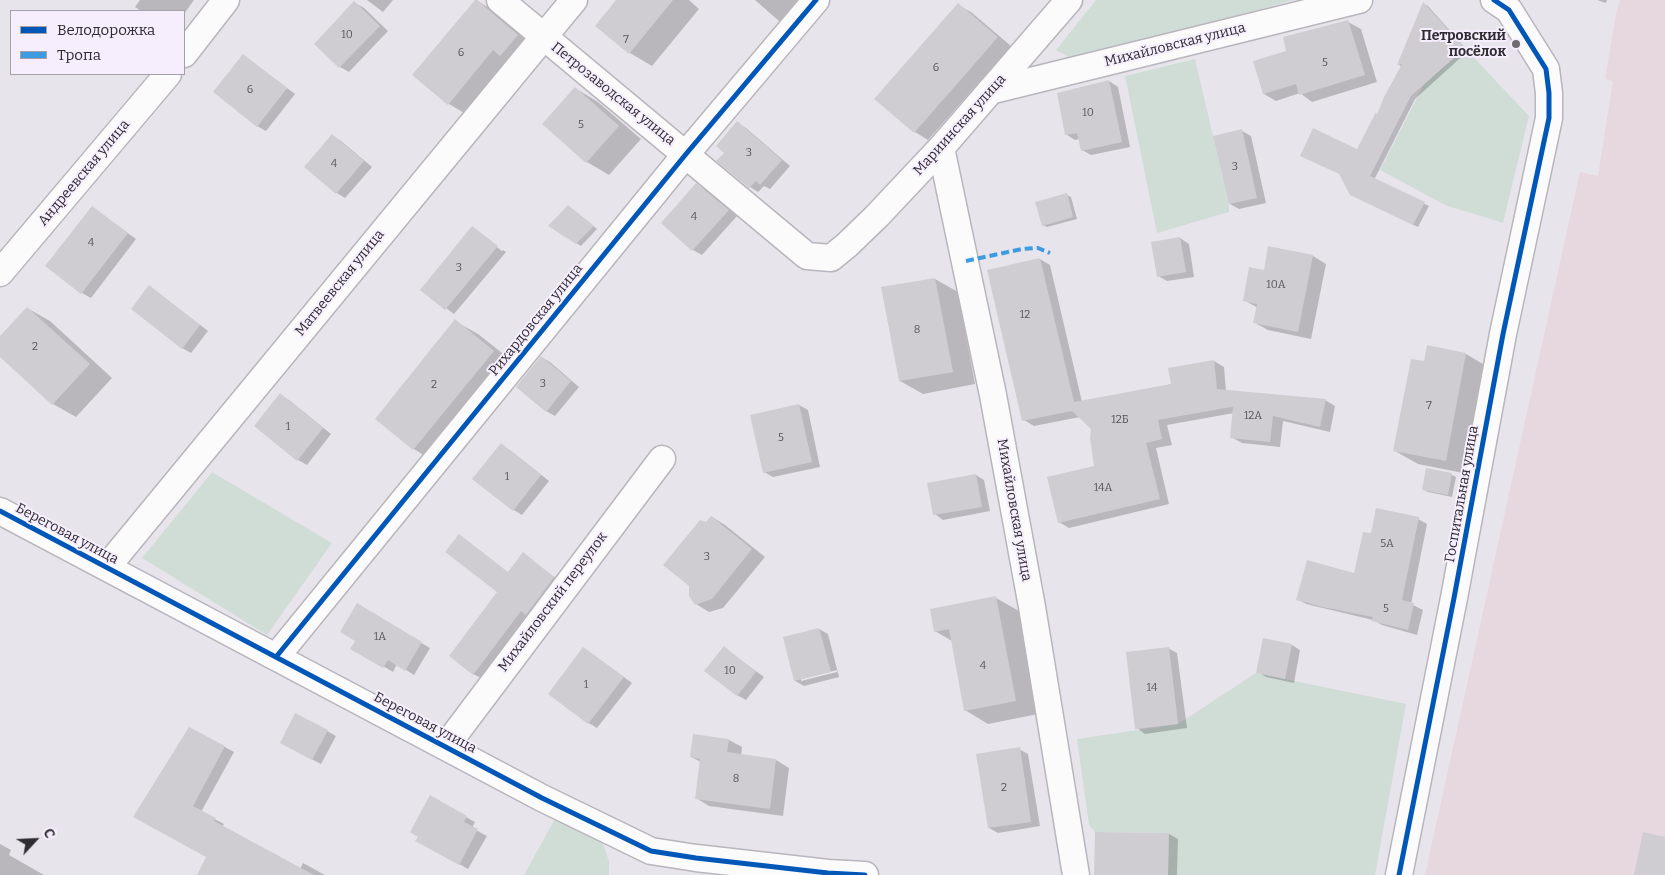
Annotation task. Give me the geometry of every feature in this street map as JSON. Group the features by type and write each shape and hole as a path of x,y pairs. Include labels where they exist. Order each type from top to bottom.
{"street":[{"path":"185,53 226,0"},
{"name":"Петрозаводская улица","path":"500,0 807,256 831,258 847,245"},
{"name":"Матвеевская улица","path":"106,567 574,0"},
{"name":"Рихардовская улица","path":"276,657 686,154 816,0"},
{"name":"Мариинская улица","path":"847,245 941,148 1068,0"},
{"name":"Михайловская улица","path":"990,91 1359,0"},
{"name":"Госпитальная улица","path":"1399,875 1454,598 1503,334 1549,118 1549,93 1546,69 1509,10 1494,0"},
{"name":"Андреевская улица","path":"0,273 167,75"},
{"name":"Михайловская улица","path":"941,148 966,260 996,413 1032,607 1076,875"},
{"name":"Михайловский переулок","path":"446,746 662,459"},
{"name":"Береговая улица","path":"0,511 542,798 651,851 828,873 865,875"}],"shaded area":[{"path":"1096,0 1293,0 1078,62 1056,50"},
{"path":"1620,0 1665,0 1665,875 1425,875 1580,172 1598,176 1613,81 1605,79"},
{"path":"1465,48 1529,116 1503,223 1445,205 1380,170 1424,84"},
{"path":"1195,59 1229,204 1229,212 1157,233 1125,76"},
{"path":"212,472 332,543 267,635 142,558"},
{"path":"1256,673 1406,704 1375,875 1168,875 1169,833 1095,832 1089,825 1077,739 1178,724"},
{"path":"557,815 593,835 603,844 609,861 609,875 524,875"}],"building":[{"path":"475,0 518,35 500,56 493,50 448,105 412,75"},
{"path":"616,0 673,0 629,54 595,26"},
{"path":"354,1 380,26 339,68 314,44"},
{"path":"1423,2 1465,48 1411,96 1370,176 1425,202 1413,225 1350,195 1339,174 1300,156 1313,128 1357,149 1376,112 1377,115 1384,97 1402,64 1397,65"},
{"path":"958,3 998,37 914,133 874,99"},
{"path":"1348,20 1365,75 1299,95 1296,84 1263,94 1253,61 1286,51 1283,37"},
{"path":"243,54 287,88 257,127 213,92"},
{"path":"1109,80 1122,142 1081,151 1077,133 1065,135 1057,93"},
{"path":"575,87 619,126 586,163 542,124"},
{"path":"737,121 782,160 760,185 756,181 749,188 716,161 724,153 716,146"},
{"path":"1242,129 1257,198 1229,204 1213,136"},
{"path":"332,134 364,161 336,194 304,167"},
{"path":"696,183 729,210 692,251 661,223"},
{"path":"1067,193 1073,217 1042,226 1035,202"},
{"path":"568,205 594,226 576,244 548,226"},
{"path":"92,206 128,233 81,294 45,266"},
{"path":"472,226 498,246 445,310 420,290"},
{"path":"1180,237 1186,272 1157,277 1151,242"},
{"path":"1268,246 1313,255 1298,332 1253,323 1257,304 1243,301 1249,267 1264,270"},
{"path":"1040,258 1074,402 1171,384 1168,368 1214,360 1217,389 1326,399 1320,427 1273,416 1270,442 1230,438 1233,407 1158,420 1162,439 1146,443 1160,499 1058,523 1047,477 1094,466 1090,438 1091,429 1072,411 1022,421 987,270"},
{"path":"935,278 953,372 899,381 881,287"},
{"path":"149,285 200,325 182,349 131,309"},
{"path":"27,307 90,364 52,405 0,357 0,336"},
{"path":"455,319 494,351 413,450 375,419"},
{"path":"1427,345 1466,353 1446,461 1393,451 1411,359 1424,361"},
{"path":"541,356 571,381 546,412 516,387"},
{"path":"280,393 323,428 297,461 254,426"},
{"path":"799,404 812,462 763,473 750,415"},
{"path":"501,443 541,475 513,511 472,479"},
{"path":"1426,468 1452,473 1448,495 1422,490"},
{"path":"976,474 982,507 933,515 927,483"},
{"path":"1376,508 1419,517 1402,600 1414,603 1408,630 1372,621 1373,617 1296,600 1307,560 1354,573 1363,532 1371,533"},
{"path":"711,516 752,549 712,599 695,605 689,596 689,586 663,565 700,520 706,522"},
{"path":"459,534 508,572 523,552 554,577 526,615 521,611 473,675 449,656 497,592 445,552"},
{"path":"996,596 1016,701 964,711 949,629 934,632 930,609"},
{"path":"357,603 422,642 405,671 388,660 383,668 350,649 355,641 340,632"},
{"path":"819,628 831,672 794,681 783,637"},
{"path":"1263,638 1292,644 1285,679 1256,673"},
{"path":"724,646 756,672 737,696 704,671"},
{"path":"583,647 624,677 588,724 548,694"},
{"path":"1169,647 1178,724 1135,729 1126,652"},
{"path":"295,713 328,730 312,760 280,743"},
{"path":"189,727 225,746 193,806 216,818 214,821 314,875 197,875 206,857 133,817"},
{"path":"693,734 729,739 727,752 776,759 770,809 695,799 700,759 690,757"},
{"path":"1020,747 1031,822 988,828 976,754"},
{"path":"430,795 467,816 464,822 478,829 459,865 415,841 418,837 410,832"},
{"path":"1095,832 1169,833 1168,875 1094,875"},
{"path":"1643,832 1665,837 1665,875 1634,875"}],"marked path":[{"path":"966,261 1022,249 1038,248 1050,253"}],"cycle path":[{"path":"276,657 686,154 816,0"},
{"path":"1399,875 1454,598 1503,334 1549,118 1549,93 1546,69 1509,10 1494,0"},
{"path":"0,511 542,798 651,851 828,873 865,875"}],"place":[{"name":"Петровский посёлок","path":"1516,44"}]}
